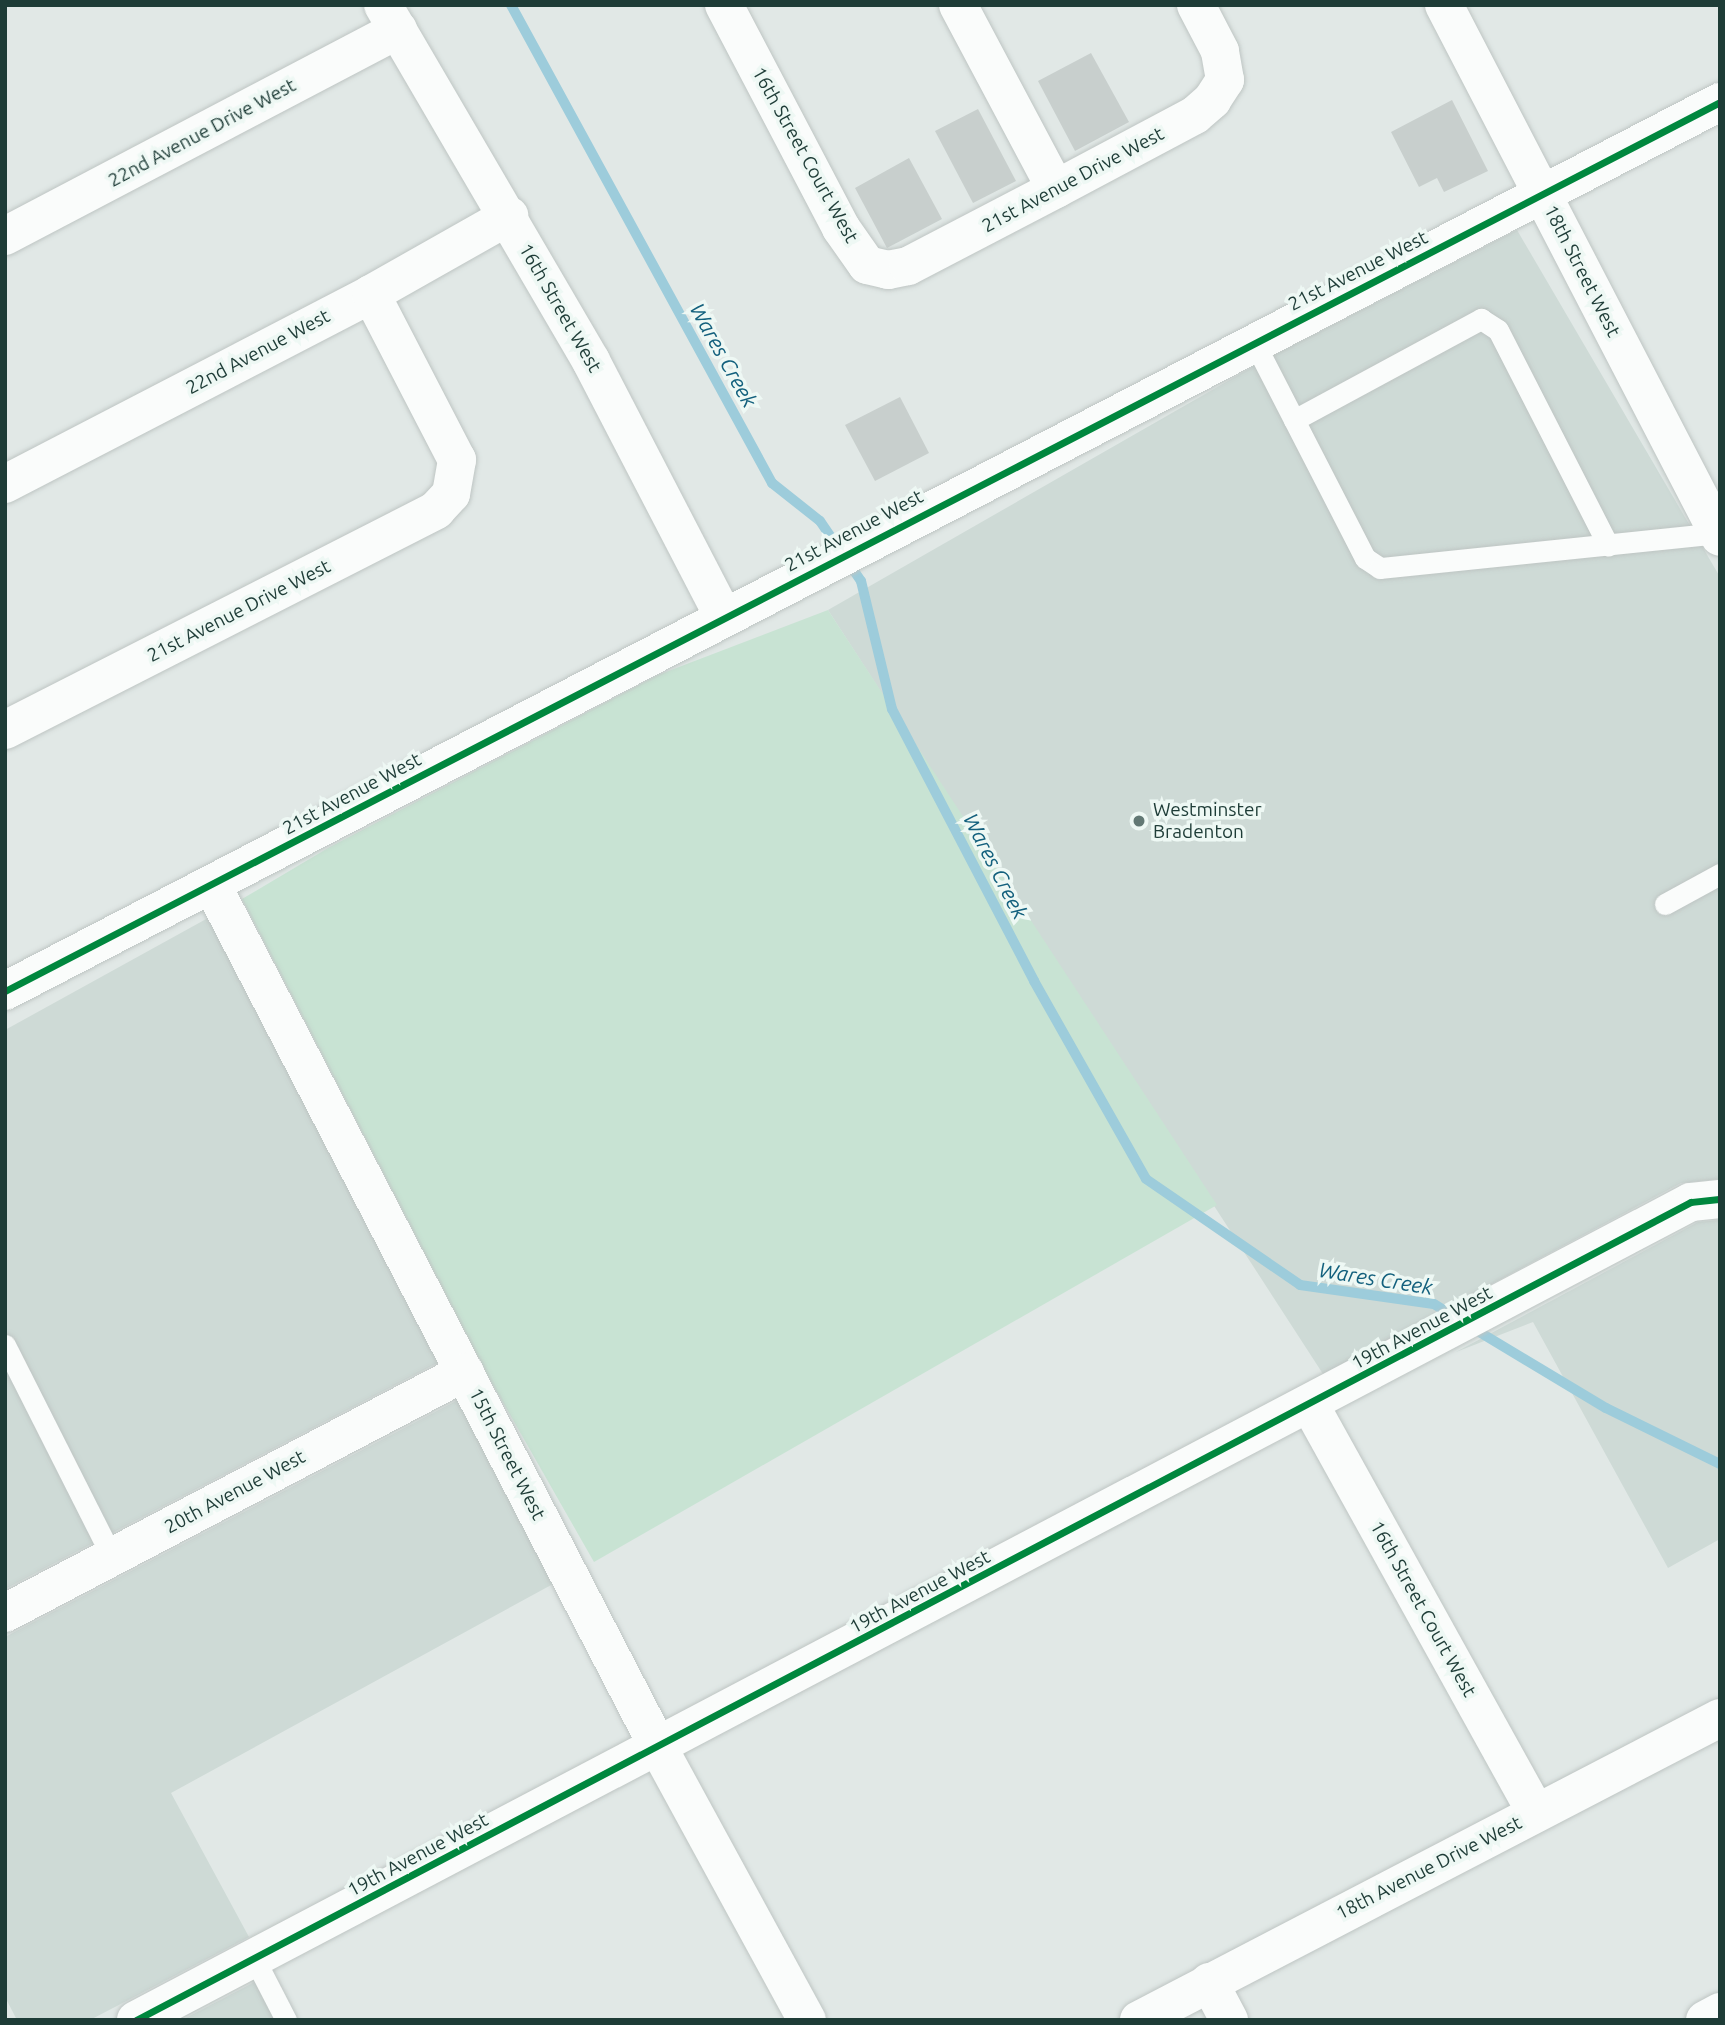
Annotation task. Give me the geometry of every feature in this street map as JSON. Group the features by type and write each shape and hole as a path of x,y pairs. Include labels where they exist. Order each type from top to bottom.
{"street":[{"name":"16th Street Court West","path":"724,5 841,228 867,265 888,270 908,265"},
{"path":"958,5 1056,189"},
{"name":"21st Avenue Drive West","path":"908,265 1195,115 1212,100 1224,80 1220,51 1196,5"},
{"name":"18th Street West","path":"1444,5 1719,535"},
{"name":"16th Street West","path":"390,18 509,216 591,360 724,618"},
{"name":"22nd Avenue Drive West","path":"5,236 390,18"},
{"name":"21st Avenue West","path":"5,991 878,536 1720,102"},
{"name":"22nd Avenue West","path":"5,484 371,294 509,216"},
{"name":"21st Avenue Drive West","path":"5,730 436,510 451,494 458,477 457,460 446,432 371,294"},
{"name":"15th Street West","path":"212,885 658,1747 807,2020"},
{"name":"19th Avenue West","path":"136,2020 1311,1405 1691,1202 1720,1199"},
{"name":"20th Avenue West","path":"9,1602 112,1557 465,1372"},
{"name":"16th Street Court West","path":"1311,1405 1536,1813"},
{"name":"18th Avenue Drive West","path":"1139,2020 1720,1718"},
{"path":"1209,1982 1229,2020"},
{"path":"1705,2020 1720,2012"}],"lane":[{"path":"1294,420 1481,320 1498,330 1608,545"},
{"path":"1254,342 1365,558 1380,568 1719,535"},
{"path":"1665,904 1720,874"},
{"path":"5,1346 112,1557"},
{"path":"254,1958 286,2020"}],"shaded area":[{"path":"1517,230 1720,577 1720,1179 1681,1183 1323,1374 828,610 1261,362"},
{"path":"208,918 439,1362 5,1589 5,1030"},
{"path":"1720,1220 1720,1539 1668,1568 1533,1322 1456,1352 1698,1222"},
{"path":"458,1400 553,1584 171,1793 249,1937 90,2020 17,2020 5,1997 5,1637"},
{"path":"270,1974 295,2020 182,2020"}],"green space":[{"path":"828,610 1217,1205 594,1562 489,1378 242,899 328,848 658,675"}],"building":[{"path":"1091,53 1129,122 1075,151 1038,81"},
{"path":"1452,100 1488,171 1444,192 1437,178 1419,187 1391,132"},
{"path":"978,109 1016,181 973,203 935,131"},
{"path":"909,158 942,219 887,248 855,188"},
{"path":"900,397 929,453 875,481 845,425"}],"waterway":[{"name":"Wares Creek","path":"511,5 772,483 820,521 861,581 892,709 1034,981 1146,1179 1300,1285 1434,1304 1455,1317"},
{"name":"Wares Creek","path":"1471,1327 1606,1408 1720,1464"}],"cycle path":[{"path":"5,991 1720,102"},
{"path":"136,2020 1691,1202 1720,1199"}],"place":[{"name":"Westminster Bradenton","path":"1139,821"}]}
